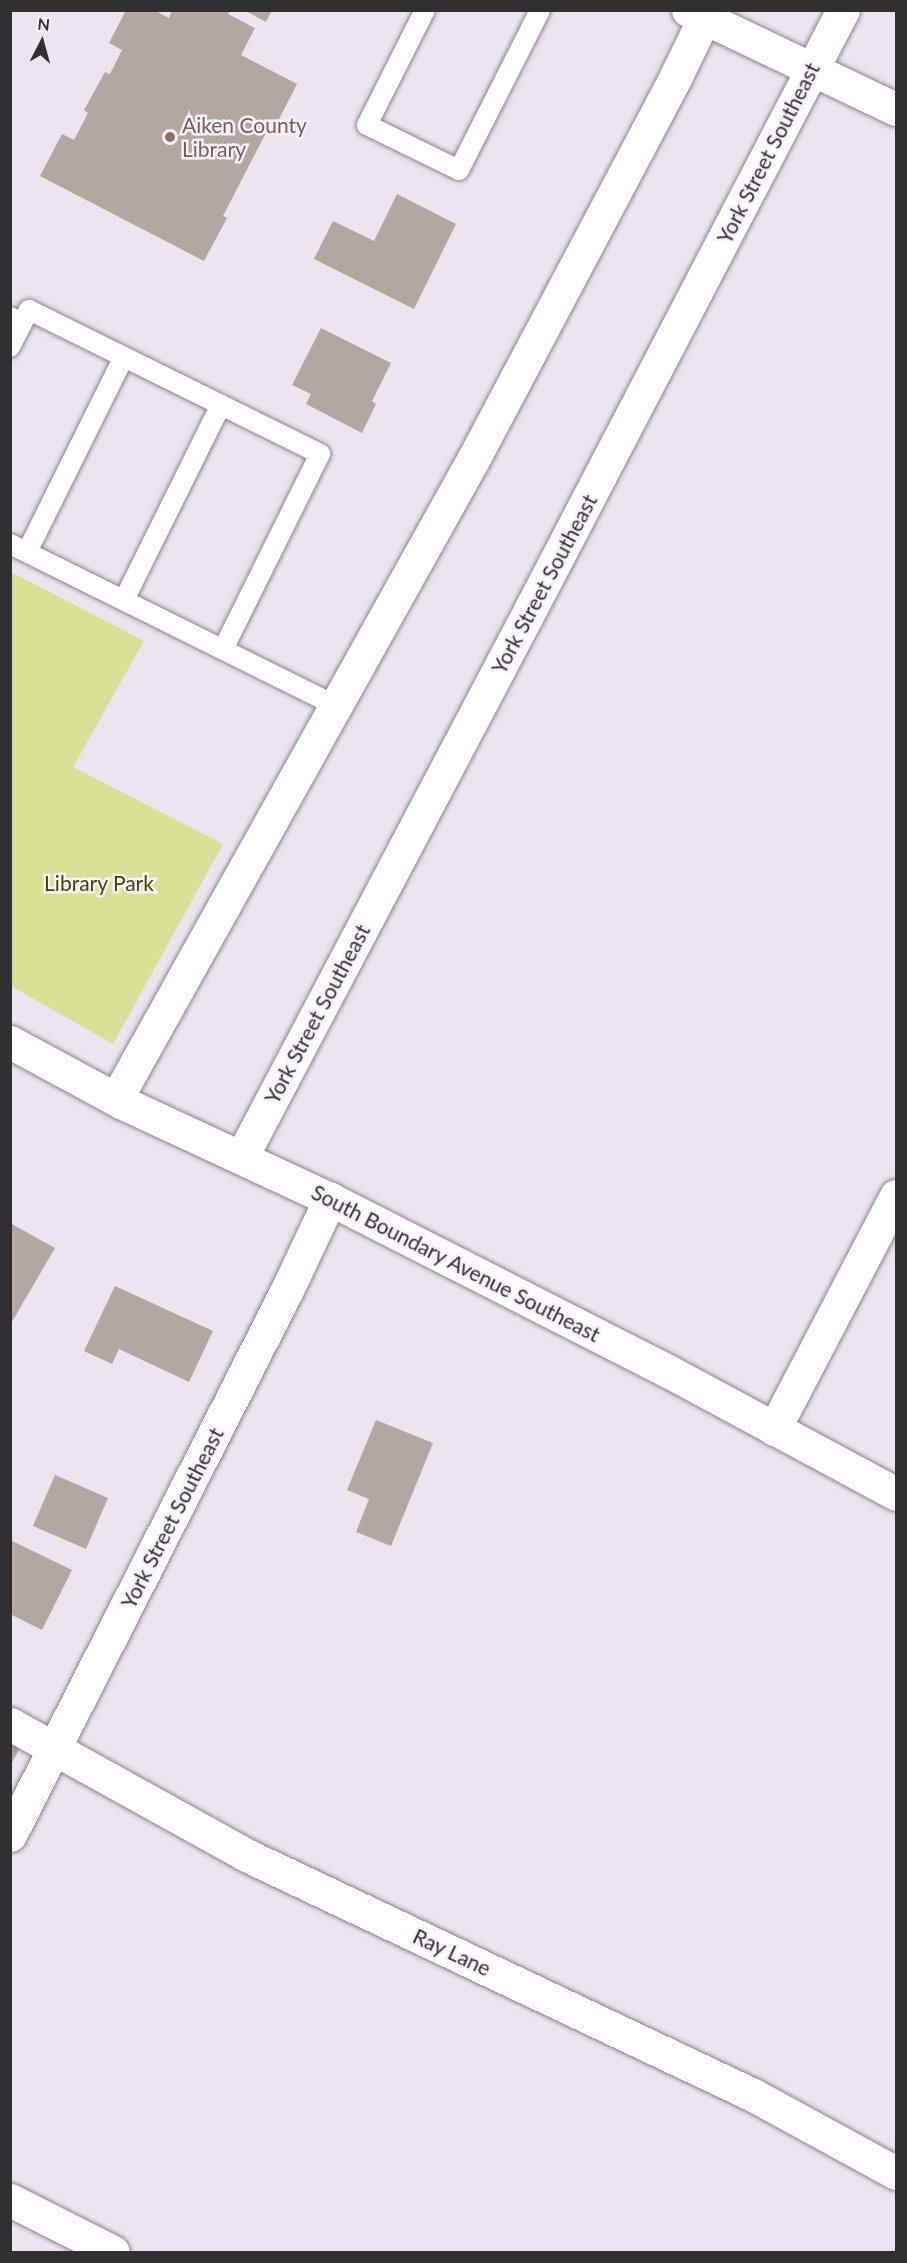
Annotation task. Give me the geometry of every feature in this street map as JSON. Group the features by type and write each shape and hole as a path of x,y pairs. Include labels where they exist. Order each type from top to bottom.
{"street":[{"name":"York Street Southeast","path":"242,1156 531,609 843,10"},
{"path":"116,1099 474,458 700,13 897,109"},
{"name":"South Boundary Avenue Southeast","path":"10,1042 116,1099 330,1199 668,1371 897,1494"},
{"path":"774,1429 897,1196"},
{"name":"York Street Southeast","path":"10,1835 287,1290 330,1199"},
{"name":"Ray Lane","path":"10,1724 56,1747 246,1855 753,2095 897,2173"},
{"path":"10,2200 113,2253"}],"lane":[{"path":"425,10 367,125 459,170 540,10"},
{"path":"10,347 16,320 29,310 320,454 223,649"},
{"path":"123,357 19,548 335,705"},
{"path":"124,600 221,405"}],"green space":[{"name":"Library Park","path":"11,572 144,641 73,767 223,844 113,1044 11,986"}],"building":[{"name":"Aiken County Library","path":"126,10 154,10 169,18 172,10 230,10 228,14 255,28 241,55 297,84 275,127 270,125 223,216 227,218 204,261 40,176 62,134 74,140 88,113 84,110 105,72 110,74 122,50 109,43"},
{"path":"244,10 272,10 266,22"},
{"path":"397,194 456,224 414,309 314,259 333,221 374,241"},
{"path":"321,328 391,363 372,401 376,404 362,433 306,404 311,394 292,385"},
{"path":"10,1223 55,1248 10,1325"},
{"path":"115,1286 213,1331 189,1382 119,1349 112,1364 84,1351"},
{"path":"376,1420 433,1443 391,1546 356,1532 369,1499 347,1490"},
{"path":"55,1475 108,1498 86,1549 33,1526"},
{"path":"10,1540 72,1570 42,1630 10,1614"},
{"path":"10,1734 24,1741 10,1766"}],"place":[{"name":"Aiken County Library","path":"170,137"}]}
